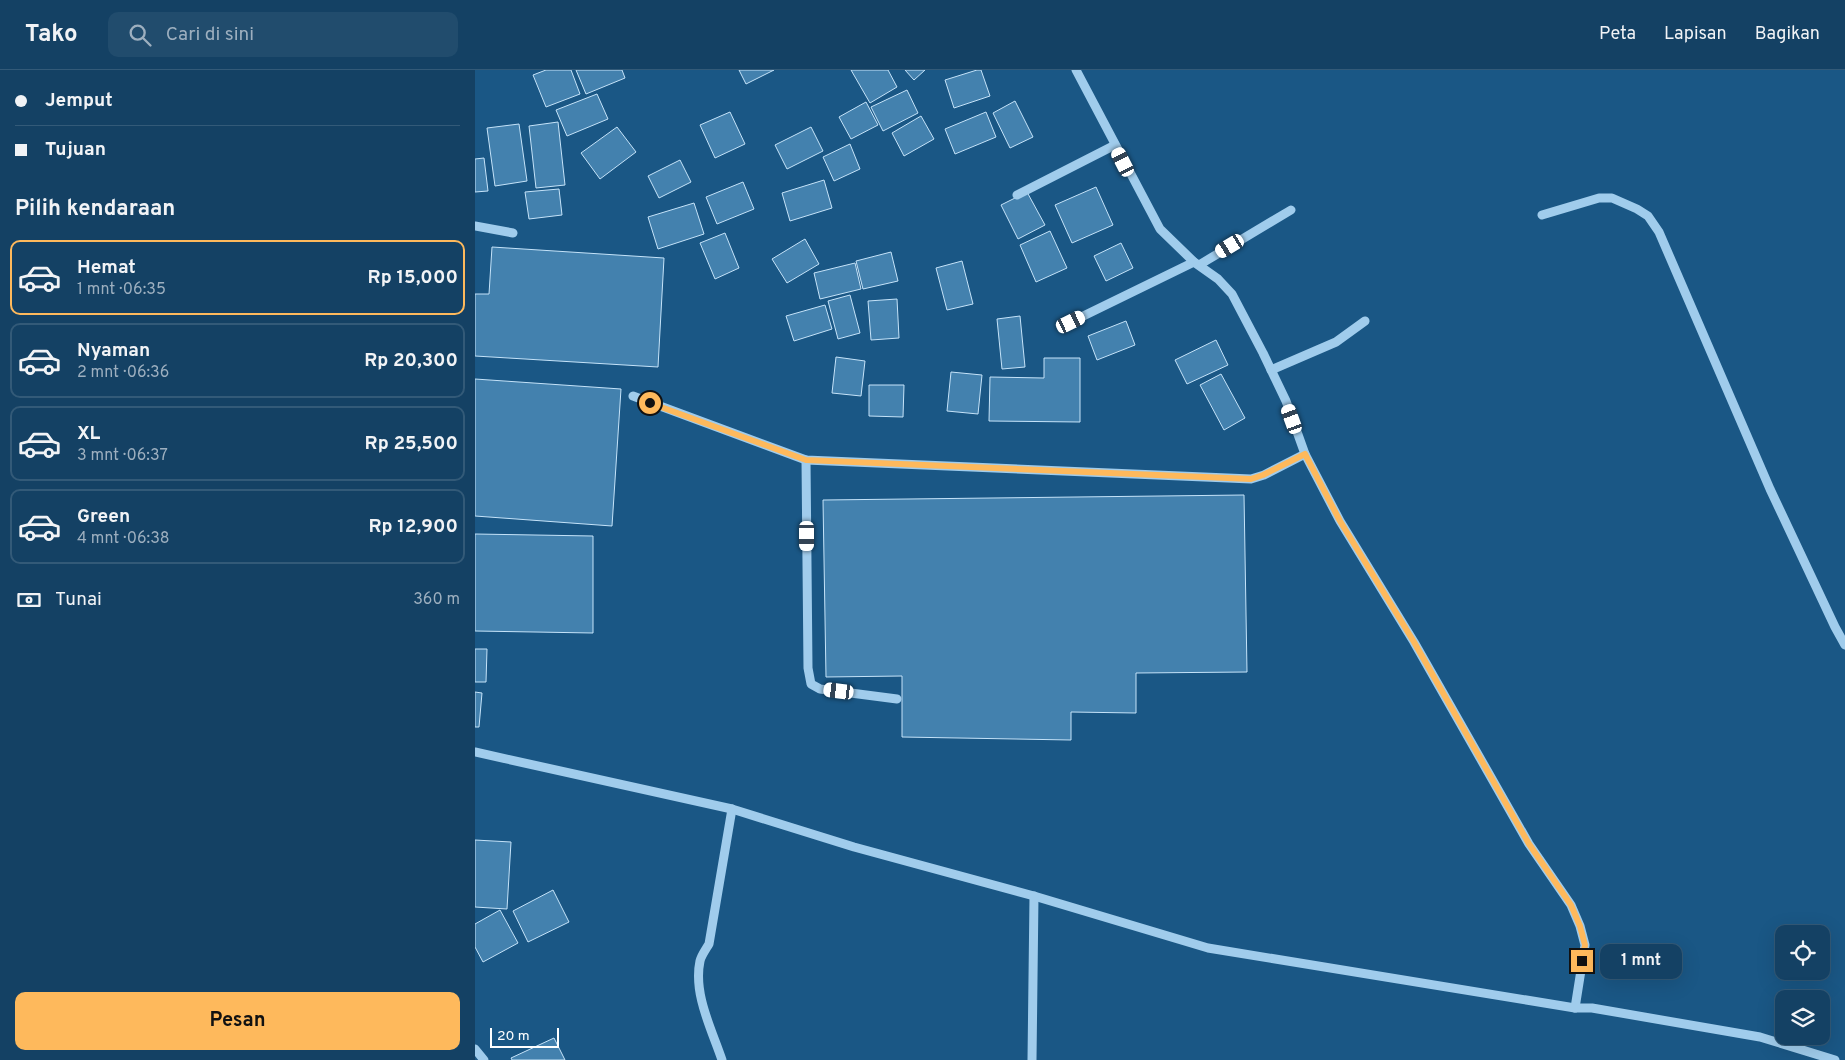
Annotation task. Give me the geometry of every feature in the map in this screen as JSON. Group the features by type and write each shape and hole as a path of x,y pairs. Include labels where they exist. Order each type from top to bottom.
{"street":[{"path":"1076,70 1160,229 1233,294 1286,401 1305,454 1340,521 1414,642 1524,836 1571,905 1580,926 1585,945 1575,1008"},
{"path":"1017,195 1115,145"},
{"path":"1542,215 1599,198 1611,198 1623,202 1648,216 1659,232 1770,489 1845,645"},
{"path":"1071,322 1197,263 1291,210"},
{"path":"475,226 513,233"},
{"path":"1271,370 1331,345 1365,321"},
{"path":"633,396 806,460 1251,479 1305,454"},
{"path":"806,460 808,668 811,684 820,689 897,699"},
{"path":"475,752 732,809 854,847 1034,896 1208,948 1575,1008 1592,1008 1760,1037 1835,1060"},
{"path":"722,1060 701,1000 699,979 700,960 709,944 732,809"},
{"path":"1032,1060 1034,896"},
{"path":"475,1049 484,1060"}],"building":[{"path":"546,70 571,70 580,94 546,107 533,75"},
{"path":"576,70 622,70 625,78 586,94"},
{"path":"739,70 774,70 746,84"},
{"path":"851,70 888,70 897,87 870,103"},
{"path":"905,70 925,70 914,80"},
{"path":"981,70 990,96 954,108 945,80"},
{"path":"907,90 918,113 883,131 871,107"},
{"path":"597,94 608,119 567,136 556,110"},
{"path":"1015,101 1033,137 1010,148 993,113"},
{"path":"866,102 878,125 851,139 839,117"},
{"path":"730,112 745,144 715,158 700,125"},
{"path":"986,112 996,137 955,154 945,129"},
{"path":"921,116 934,139 904,156 892,133"},
{"path":"558,122 565,185 536,188 529,126"},
{"path":"519,124 527,181 495,186 487,128"},
{"path":"617,127 636,152 600,179 581,153"},
{"path":"811,127 823,151 787,169 775,145"},
{"path":"850,144 860,169 834,181 823,157"},
{"path":"484,158 488,191 475,192 475,159"},
{"path":"680,160 691,182 659,198 648,176"},
{"path":"824,180 832,208 790,221 782,193"},
{"path":"743,182 754,209 717,224 706,197"},
{"path":"1096,187 1113,225 1072,243 1055,205"},
{"path":"559,189 562,215 529,219 525,192"},
{"path":"1027,192 1045,225 1018,239 1001,205"},
{"path":"694,203 704,234 658,249 648,217"},
{"path":"1050,231 1067,268 1036,282 1020,245"},
{"path":"725,233 739,268 715,279 700,243"},
{"path":"805,239 819,264 787,283 772,259"},
{"path":"1121,243 1133,268 1106,281 1094,256"},
{"path":"492,247 664,258 658,367 475,356 475,294 489,294"},
{"path":"891,252 898,281 863,289 856,261"},
{"path":"962,261 973,304 947,310 936,268"},
{"path":"855,263 861,289 820,299 814,273"},
{"path":"850,295 860,333 838,339 828,301"},
{"path":"897,299 899,338 871,340 868,301"},
{"path":"825,305 832,329 794,341 786,316"},
{"path":"1020,316 1025,367 1002,369 997,319"},
{"path":"1126,321 1135,345 1097,360 1088,336"},
{"path":"1216,340 1228,365 1187,384 1175,360"},
{"path":"836,357 865,361 861,396 832,393"},
{"path":"1044,358 1080,358 1080,422 989,421 990,377 1044,378"},
{"path":"951,372 982,375 978,414 947,411"},
{"path":"1221,374 1245,418 1224,430 1200,385"},
{"path":"475,379 621,389 612,526 475,516"},
{"path":"869,385 904,385 903,417 869,416"},
{"path":"1244,495 1247,672 1136,673 1136,713 1071,712 1071,740 902,737 902,676 826,677 823,500"},
{"path":"475,534 593,536 593,633 475,631"},
{"path":"475,649 487,649 486,682 475,682"},
{"path":"475,692 482,693 479,727 475,727"},
{"path":"475,840 511,842 507,909 475,907"},
{"path":"553,890 569,922 528,942 513,911"},
{"path":"500,910 518,943 483,962 475,947 475,924"},
{"path":"554,1038 565,1060 512,1060 511,1058"}],"route":[{"path":"650,403 806,460 1251,479 1305,454 1340,521 1414,642 1529,844 1571,905 1580,926 1585,945 1582,961"}]}
